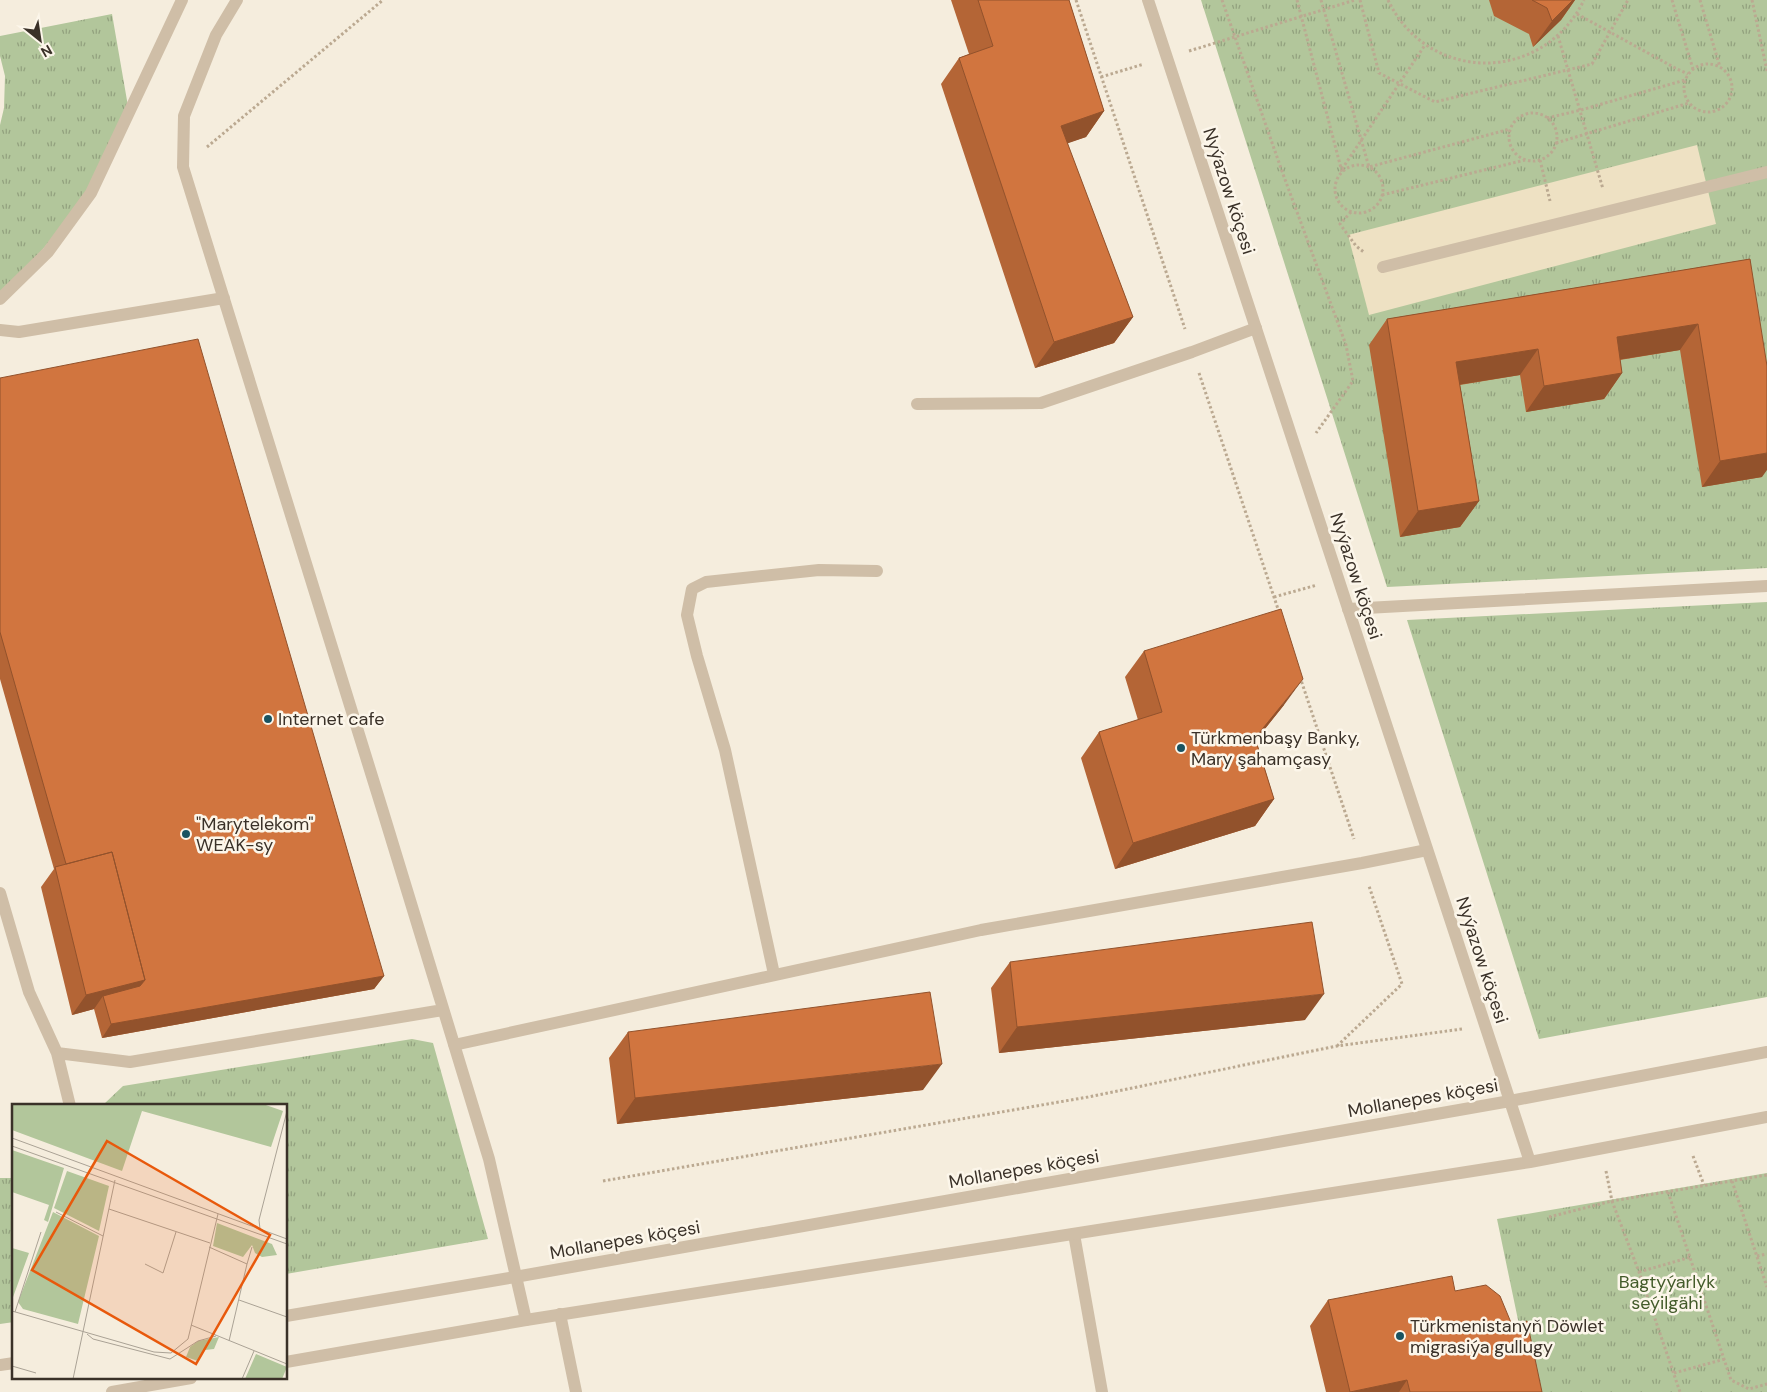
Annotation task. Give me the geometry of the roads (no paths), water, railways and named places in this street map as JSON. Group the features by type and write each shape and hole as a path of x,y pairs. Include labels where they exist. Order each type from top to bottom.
{"street":[{"path":"0,299 48,252 91,193 182,0"},
{"path":"237,0 216,35 184,116 183,167 489,1160 526,1320"},
{"name":"Nyýazow köçesi","path":"1148,0 1530,1162"},
{"path":"1383,267 1767,172"},
{"path":"0,330 19,332 224,298"},
{"path":"917,404 1041,403 1192,352 1256,328"},
{"path":"774,974 725,750 686,615 692,590 706,582 819,570 877,571"},
{"path":"1348,609 1767,586"},
{"path":"454,1045 980,930 1427,850"},
{"path":"0,893 29,992 56,1053 69,1104"},
{"path":"56,1053 130,1062 443,1010"},
{"name":"Mollanepes köçesi","path":"288,1316 1510,1101 1767,1052"},
{"path":"288,1362 560,1314 1530,1162 1767,1117"},
{"path":"1074,1234 1102,1392"},
{"path":"560,1314 576,1392"},
{"path":"112,1392 180,1380"}],"place":[{"name":"Internet cafe","path":"268,719"},
{"name":"Türkmenbaşy Banky, Mary şahamçasy","path":"1181,748"},
{"name":"\"Marytelekom\" WEAK-sy","path":"186,834"},
{"name":"Türkmenistanyň Döwlet migrasiýa gullugy","path":"1400,1336"}],"park label":[{"name":"Bagtyýarlyk seýilgähi","path":"1667,1292"}]}
